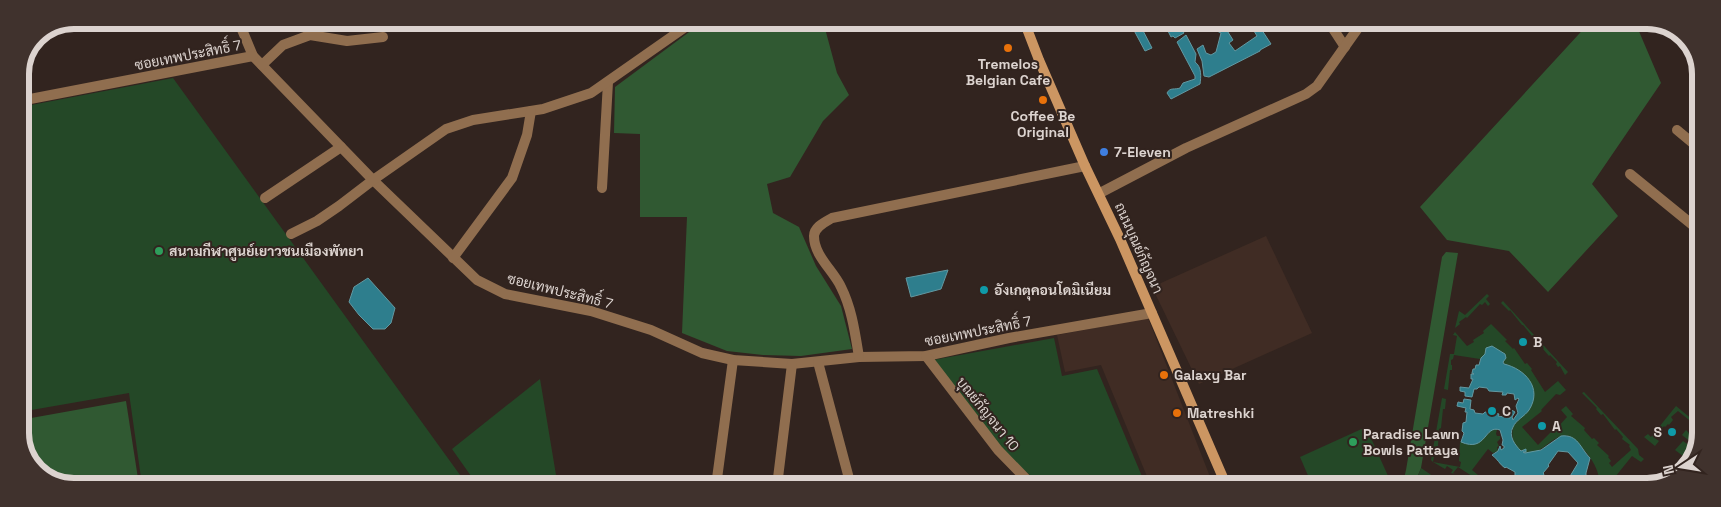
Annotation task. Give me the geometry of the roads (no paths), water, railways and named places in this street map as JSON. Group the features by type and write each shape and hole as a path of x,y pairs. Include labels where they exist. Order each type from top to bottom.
{"street":[{"path":"242,29 253,56"},
{"path":"291,234 317,221 446,129 473,120 531,111 591,93 683,29"},
{"name":"ถนนบุณย์กัญจนา","path":"1027,29 1085,166 1100,193 1224,478"},
{"path":"1333,29 1345,47"},
{"path":"1100,193 1203,140 1306,94 1317,86 1357,29"},
{"path":"262,65 283,45 310,35 347,40 383,37"},
{"name":"ซอยเทพประสิทธิ์ 7","path":"29,99 253,56 373,180 476,280 505,294 591,311 651,330 702,353 733,360 792,364 859,357 926,356 1009,338 1152,312"},
{"path":"602,188 608,82"},
{"path":"453,258 512,178 527,135 531,111"},
{"path":"1676,130 1692,143"},
{"path":"265,198 341,147"},
{"path":"859,357 851,311 840,285 816,247 814,234 818,227 832,218 1085,166"},
{"path":"1630,174 1692,224"},
{"name":"บุณย์กัญจนา 10","path":"926,356 998,450 1025,478"},
{"path":"717,478 733,360"},
{"path":"818,362 849,478"},
{"path":"778,478 792,364"}],"water":[{"path":"1133,29 1142,29 1152,48 1145,51"},
{"path":"1167,29 1181,29 1184,33 1175,38 1171,37"},
{"path":"1213,29 1226,29 1233,40 1229,43 1235,51 1257,36 1253,29 1261,29 1271,44 1209,77 1204,76 1202,61 1197,49 1203,45 1206,53 1211,55 1216,52 1221,33"},
{"path":"1186,35 1196,54 1195,62 1199,67 1200,84 1171,99 1167,93 1170,90 1180,88 1183,83 1195,79 1177,42"},
{"path":"948,270 941,289 911,297 906,278"},
{"path":"368,278 395,308 391,323 385,329 373,329 349,302 354,287"},
{"path":"1492,346 1505,354 1504,364 1519,370 1533,387 1533,402 1529,410 1516,422 1511,434 1521,451 1526,449 1526,452 1523,452 1525,453 1541,450 1561,436 1571,437 1578,442 1590,458 1586,478 1569,478 1578,463 1568,452 1558,451 1543,473 1542,478 1539,476 1538,478 1519,478 1515,475 1515,472 1505,468 1492,455 1498,451 1500,446 1501,450 1504,448 1500,430 1495,429 1491,431 1476,444 1461,442 1464,433 1462,431 1463,423 1466,422 1467,412 1465,412 1466,408 1457,406 1458,402 1463,403 1464,399 1471,400 1470,409 1474,410 1475,413 1493,413 1494,416 1495,413 1499,414 1498,416 1510,418 1510,409 1515,412 1512,417 1513,420 1518,413 1516,406 1519,399 1515,400 1514,394 1507,393 1502,395 1503,392 1489,391 1487,388 1479,387 1474,389 1472,397 1465,396 1465,392 1460,391 1460,387 1469,388 1473,379 1471,379 1471,374 1474,374 1472,373 1473,369 1475,369 1476,365 1479,365 1486,348"}],"place":[{"name":"Tremelos Belgian Cafe","path":"1008,48"},
{"name":"Coffee Be Original","path":"1043,100"},
{"name":"7-Eleven","path":"1104,152"},
{"name":"สนามกีฬาศูนย์เยาวชนเมืองพัทยา","path":"159,251"},
{"name":"อังเกตุคอนโดมิเนียม","path":"984,290"},
{"name":"B","path":"1523,342"},
{"name":"Galaxy Bar","path":"1164,375"},
{"name":"C","path":"1492,411"},
{"name":"Matreshki","path":"1177,413"},
{"name":"A","path":"1542,426"},
{"name":"S","path":"1672,432"},
{"name":"Paradise Lawn Bowls Pattaya","path":"1353,442"}]}
